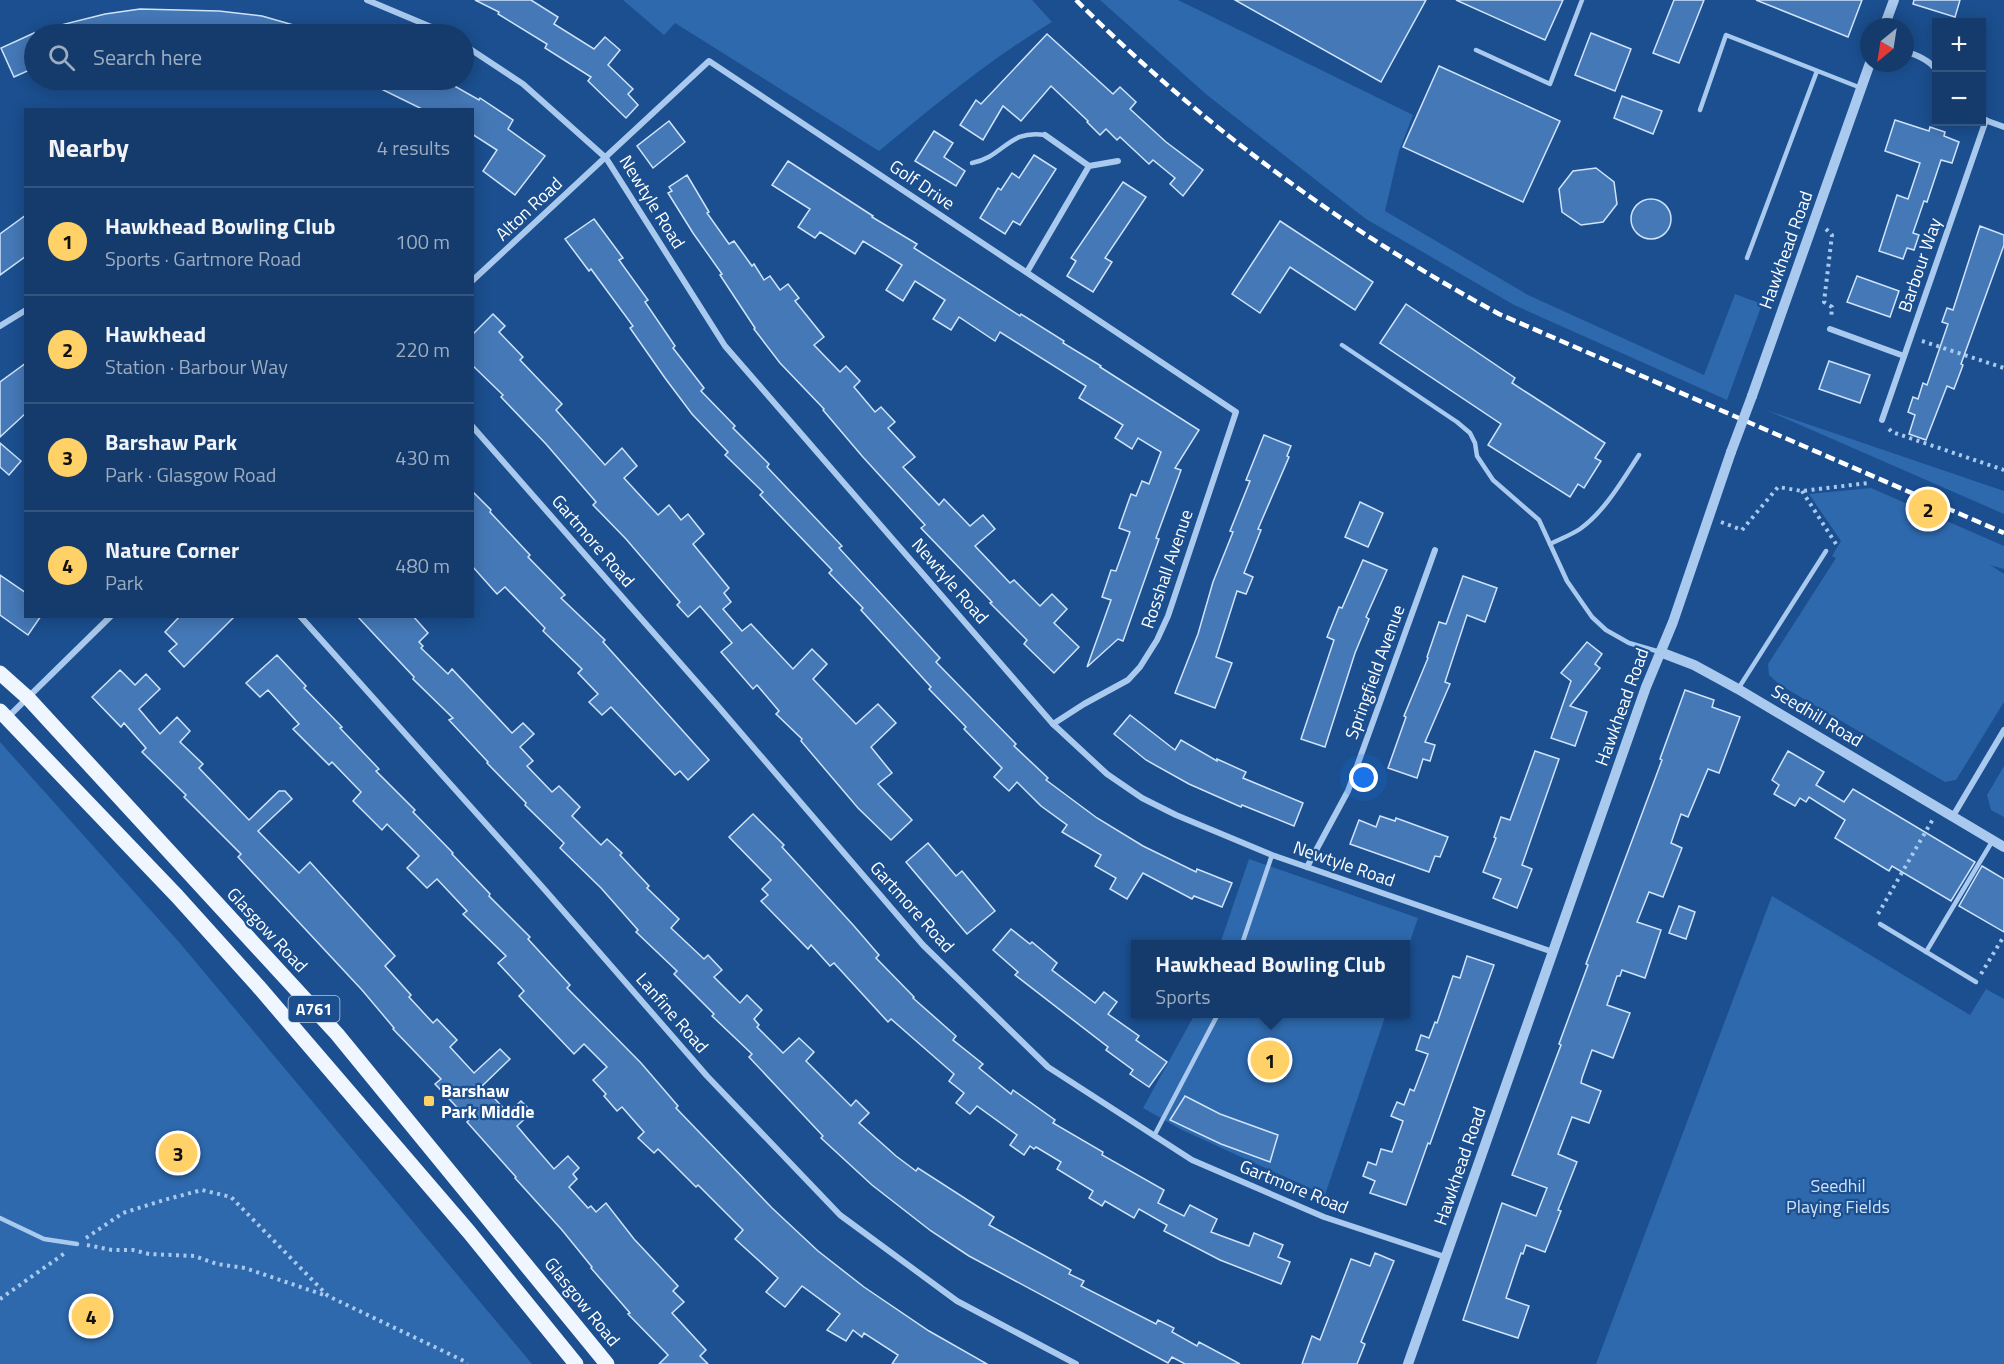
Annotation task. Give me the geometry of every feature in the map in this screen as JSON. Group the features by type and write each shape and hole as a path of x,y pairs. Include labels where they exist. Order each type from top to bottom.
{"main road":[{"name":"Glasgow Road","path":"0,673 28,698 338,1034 607,1364"},
{"name":"A761","path":"4,714 177,896 258,986 469,1232 576,1364"}],"street":[{"path":"367,0 424,24"},
{"path":"1887,18 1894,0"},
{"name":"Newtyle Road","path":"474,52 523,84 606,158 725,346 1053,724 1107,774 1142,798 1176,815 1272,855 1553,952"},
{"path":"1914,54 1932,64"},
{"name":"Golf Drive","path":"606,158 709,61 1236,412"},
{"name":"Hawkhead Road","path":"1408,1364 1867,72"},
{"path":"1986,120 2004,127"},
{"name":"Barbour Way","path":"1882,420 1982,126"},
{"path":"1045,135 1089,166 1118,161"},
{"name":"Alton Road","path":"474,279 606,158"},
{"path":"1027,272 1089,166"},
{"path":"0,326 24,311"},
{"path":"1830,329 1904,356"},
{"name":"Rosshall Avenue","path":"1053,724 1128,680 1158,640 1236,412"},
{"name":"Gartmore Road","path":"474,428 923,945 1048,1067 1192,1160 1324,1217 1445,1257"},
{"name":"Springfield Avenue","path":"1307,867 1348,791 1435,550"},
{"path":"4,714 28,698 109,618"},
{"name":"Lanfine Road","path":"302,618 545,890 707,1076 840,1215 957,1301 1076,1364"},
{"name":"Seedhill Road","path":"1660,652 1694,665 1738,689 2004,847"},
{"path":"1953,816 2004,730"}],"lane":[{"path":"1476,50 1550,84 1582,0"},
{"path":"1700,110 1726,35 1861,87"},
{"path":"1747,258 1817,70"},
{"path":"972,163 993,156 1012,139 1025,134 1045,135"},
{"path":"1342,345 1470,433 1483,468 1493,480 1539,520 1567,581 1592,617 1606,630 1629,643 1660,652"},
{"path":"1550,544 1578,530 1592,519 1639,455"},
{"path":"1738,689 1826,551"},
{"path":"1926,952 1993,840"},
{"path":"1244,940 1272,855"},
{"path":"1880,924 1976,982"},
{"path":"1154,1136 1216,1018"},
{"path":"0,1218 44,1239 77,1244"}],"path":[{"path":"1815,218 1832,235 1824,302 1832,307 1830,329"},
{"path":"1911,337 2004,368"},
{"path":"1882,420 1892,432 2004,470"},
{"path":"1708,516 1742,530 1778,487 1802,491 1868,483"},
{"path":"1802,491 1837,546 1826,551"},
{"path":"1880,924 1875,919 1940,808"},
{"path":"1976,982 2004,936"},
{"path":"0,1299 123,1213 202,1190 231,1197 328,1296"},
{"path":"77,1244 149,1254 194,1256 217,1264 245,1268 328,1296 465,1360 468,1364"}],"green space":[{"path":"623,0 1032,0 1052,22 985,67 879,151 675,23 664,35"},
{"path":"1100,0 1178,0 1413,115 1399,151 1385,211 1528,295 1704,375 1735,294 1762,304 1727,400 1514,305 1366,219 1207,95"},
{"path":"1766,410 2004,491 2004,514"},
{"path":"1871,488 2004,546 2004,569 1990,565 2004,574 2004,702 1956,780 1945,782 1780,685 1769,675 1768,664 1836,558 1832,556 1841,541 1809,494"},
{"path":"0,742 179,942 532,1364 0,1364"},
{"path":"2004,766 2004,817 1991,810 1987,795"},
{"path":"1249,859 1418,918 1410,941 1221,940"},
{"name":"Seedhil Playing Fields","path":"1772,896 1970,1015 1986,989 2004,999 2004,1364 1596,1364"},
{"path":"1193,1018 1385,1018 1325,1195 1182,1130 1143,1108"}],"building":[{"path":"475,0 531,0 558,17 554,24 594,49 605,37 620,50 608,65 633,89 628,94 638,105 626,118 588,81 591,77 545,48 547,44 498,14 499,12"},
{"path":"1235,0 1426,0 1381,82"},
{"path":"1456,0 1563,0 1545,40"},
{"path":"1674,0 1704,0 1679,63 1653,53"},
{"path":"1756,0 1862,0 1848,37"},
{"path":"1914,0 1960,0 1955,17 1913,4"},
{"path":"140,9 219,11 262,16 290,24 65,24 105,14"},
{"path":"1591,33 1631,49 1615,91 1575,75"},
{"path":"1047,34 1113,94 1120,87 1136,102 1130,109 1166,142 1203,170 1183,196 1170,184 1175,178 1153,160 1149,164 1120,137 1117,140 1106,129 1100,135 1051,86 1021,121 1003,106 983,140 960,125 976,100 981,104"},
{"path":"24,38 24,72 14,77 1,48"},
{"path":"1439,66 1560,121 1523,202 1403,147"},
{"path":"383,90 462,90 479,100 480,98 513,120 508,129 545,156 515,195 483,171 497,150 474,135 474,108 420,108"},
{"path":"1622,96 1662,111 1653,134 1614,118"},
{"path":"1895,120 1929,131 1930,127 1945,132 1944,136 1959,142 1952,163 1941,160 1927,202 1924,201 1913,233 1919,235 1914,250 1907,248 1903,259 1879,251 1897,195 1908,199 1920,163 1885,151"},
{"path":"669,121 685,142 653,168 637,146"},
{"path":"934,131 953,143 944,157 965,171 956,186 915,161"},
{"path":"1034,155 1056,169 1020,225 1013,221 1005,234 980,218 998,188 1001,190 1012,173 1019,178"},
{"path":"788,161 917,244 914,248 1020,316 1021,314 1064,341 1063,343 1199,430 1175,468 1181,470 1156,538 1159,539 1123,641 1118,639 1087,667 1111,600 1102,597 1111,570 1116,571 1130,532 1119,528 1131,494 1136,496 1142,481 1149,484 1161,452 1138,438 1132,449 1115,438 1123,425 1079,398 1086,386 1000,332 995,341 959,317 951,330 933,319 945,300 915,281 903,301 886,290 902,265 863,241 855,254 820,232 815,238 798,227 810,209 772,185"},
{"path":"1596,168 1614,182 1617,204 1603,222 1581,225 1562,212 1559,189 1573,171"},
{"path":"687,175 709,212 707,213 729,244 734,241 752,266 754,264 764,280 770,276 780,290 788,284 799,298 795,301 824,337 814,345 840,372 846,366 860,381 854,387 875,412 881,407 895,422 888,428 915,457 903,467 939,505 944,499 970,526 983,515 995,529 975,546 1010,583 1014,580 1040,606 1052,594 1067,609 1054,623 1079,647 1054,673 1024,644 1027,640 921,528 925,525 862,456 824,409 780,363 754,329 720,275 722,274 668,193 672,191 669,187"},
{"path":"1123,182 1146,197 1105,258 1112,262 1093,292 1067,276 1076,261 1071,258"},
{"path":"1651,199 1665,205 1671,219 1665,233 1651,239 1637,233 1631,219 1637,205"},
{"path":"24,216 24,257 0,275 0,234"},
{"path":"594,219 623,258 619,260 648,300 645,302 675,346 673,348 704,388 701,391 735,426 733,428 769,464 767,467 842,546 839,548 940,658 936,662 1016,744 1014,746 1048,778 1046,780 1097,818 1143,846 1196,872 1197,869 1232,883 1222,907 1194,896 1192,899 1143,873 1127,899 1110,889 1116,878 1095,866 1101,855 1062,832 1067,825 1041,806 1017,782 1009,791 994,777 1002,768 964,729 966,727 929,689 931,687 861,610 863,608 829,573 832,570 760,495 763,492 725,455 728,452 692,414 630,328 633,326 591,269 589,271 565,239"},
{"path":"1280,221 1373,282 1355,310 1290,267 1260,313 1232,294"},
{"path":"1980,226 2004,235 2004,245 1954,389 1947,386 1926,440 1909,434 1915,415 1908,412 1913,397 1918,399 1923,383 1927,385 1948,324 1942,322 1947,308 1953,310"},
{"path":"1857,276 1899,291 1890,317 1847,302"},
{"path":"1406,304 1515,378 1512,383 1605,443 1595,458 1601,461 1584,488 1578,484 1570,497 1488,445 1501,424 1380,343"},
{"path":"493,314 505,326 499,332 523,357 520,360 562,404 556,410 605,465 622,448 637,466 624,478 658,515 669,505 681,520 688,514 704,534 693,544 729,588 724,593 731,602 723,609 742,631 751,624 793,669 812,649 827,664 813,679 856,724 878,704 896,723 871,747 892,773 878,784 912,820 891,840 858,808 801,741 802,739 776,714 779,711 757,685 753,689 721,652 732,643 700,606 688,617 677,605 680,602 626,539 593,505 596,502 546,444 501,397 503,395 474,367 474,333"},
{"path":"1829,361 1870,375 1860,403 1819,389"},
{"path":"24,364 24,415 0,437 0,382"},
{"path":"1264,435 1291,446 1287,456 1289,457 1258,529 1261,530 1244,573 1253,577 1246,594 1237,591 1216,657 1232,663 1215,708 1175,693 1198,634 1213,582 1233,532 1230,531 1250,481 1246,480"},
{"path":"0,443 21,461 9,475 0,467"},
{"path":"474,493 530,555 528,557 565,595 561,598 605,640 603,642 709,760 688,780 680,771 675,775 611,707 602,715 589,702 598,694 578,673 582,669 543,631 545,628 505,587 497,594 474,568"},
{"path":"1360,502 1383,513 1368,547 1345,537"},
{"path":"1363,560 1387,570 1366,617 1369,619 1355,653 1325,747 1301,739 1334,640 1327,637 1339,607 1342,608"},
{"path":"0,575 24,592 24,618 40,618 28,635 0,615"},
{"path":"1463,576 1497,588 1485,622 1467,615 1445,682 1450,684 1425,742 1435,745 1430,761 1423,759 1417,778 1388,768 1406,717 1404,716 1428,658 1439,622 1446,624"},
{"path":"178,618 233,618 184,667 169,651 177,644 165,632"},
{"path":"359,618 415,618 428,633 419,642 423,646 421,648 448,674 452,669 512,733 523,723 534,734 520,747 533,761 527,766 552,792 559,786 580,807 572,816 601,845 607,839 622,853 620,855 649,886 647,888 679,919 671,928 704,959 708,955 722,970 714,977 740,1003 747,995 762,1010 754,1019 759,1025 757,1027 783,1053 799,1038 814,1052 806,1061 851,1106 856,1100 869,1113 859,1123 896,1156 916,1171 918,1168 994,1217 989,1225 1071,1270 1069,1274 1084,1281 1081,1286 1156,1324 1158,1320 1174,1328 1172,1332 1197,1346 1199,1342 1240,1364 1185,1364 1172,1357 1168,1363 969,1256 931,1231 872,1185 821,1138 823,1136 749,1057 752,1054 712,1016 714,1014 674,974 677,971 636,932 638,930 601,888 560,848 564,843 487,763 449,720 453,718 413,679 414,677"},
{"path":"1587,642 1602,654 1595,664 1600,668 1570,706 1587,712 1575,746 1551,738 1571,681 1561,673"},
{"path":"277,655 306,686 304,688 379,769 376,771 415,810 413,812 453,853 490,894 489,896 530,937 528,939 570,985 567,988 641,1063 678,1106 676,1108 772,1208 818,1251 864,1287 929,1331 987,1364 892,1364 898,1355 864,1333 862,1337 853,1330 846,1341 827,1330 840,1314 802,1286 785,1307 766,1292 778,1278 735,1239 743,1230 658,1149 654,1153 638,1138 644,1132 622,1107 617,1111 604,1096 606,1094 593,1080 607,1067 584,1044 574,1054 519,996 524,991 498,963 506,956 463,914 467,911 437,879 427,888 407,868 419,856 387,824 382,830 353,801 361,792 332,762 329,765 293,729 299,724 268,690 260,697 246,683"},
{"path":"120,670 135,685 146,674 160,689 139,709 160,734 177,717 190,731 180,742 203,764 199,768 249,820 279,791 285,791 292,799 258,831 299,873 310,862 395,956 385,966 433,1023 437,1019 457,1040 450,1047 474,1073 500,1049 510,1059 480,1088 508,1113 521,1101 532,1112 517,1126 554,1169 568,1156 579,1168 573,1174 577,1179 569,1187 588,1208 591,1206 596,1212 606,1203 634,1239 678,1286 673,1291 684,1302 672,1313 706,1350 700,1356 708,1364 659,1364 668,1355 628,1314 630,1313 562,1230 467,1122 469,1120 435,1084 441,1079 238,857 241,854 142,752 146,748 124,723 121,727 92,697"},
{"path":"1685,690 1714,700 1712,707 1740,717 1719,773 1708,769 1688,817 1681,814 1671,843 1682,848 1663,897 1649,892 1637,922 1661,930 1645,978 1622,970 1620,976 1617,976 1607,1005 1630,1013 1613,1058 1592,1050 1582,1078 1581,1083 1601,1091 1589,1123 1572,1117 1558,1154 1577,1162 1558,1210 1561,1211 1545,1252 1526,1245 1523,1254 1521,1253 1506,1298 1529,1306 1518,1338 1463,1320 1502,1203 1536,1216 1547,1188 1512,1175 1561,1045 1559,1044 1588,965 1586,964 1662,760 1660,759"},
{"path":"1130,715 1175,750 1181,740 1217,761 1217,759 1246,772 1243,778 1303,803 1294,826 1242,805 1241,807 1189,784 1146,760 1114,734"},
{"path":"1535,751 1559,759 1522,865 1532,869 1517,908 1493,898 1501,879 1483,872 1501,817 1510,820"},
{"path":"1788,751 1824,772 1816,785 1844,802 1853,789 1975,862 1951,901 1892,866 1889,871 1835,838 1845,820 1809,797 1806,802 1800,798 1795,806 1774,794 1779,785 1772,780"},
{"path":"753,814 784,845 782,847 879,955 876,958 913,998 956,1036 953,1040 983,1064 979,1068 1011,1094 1013,1090 1055,1120 1053,1123 1103,1152 1102,1155 1164,1190 1158,1203 1184,1216 1190,1205 1217,1219 1211,1232 1249,1246 1254,1233 1283,1245 1278,1257 1290,1262 1281,1284 1220,1260 1164,1231 1167,1225 1139,1209 1134,1218 1105,1201 1102,1206 1089,1198 1093,1191 1057,1169 1061,1162 1036,1147 1034,1149 1030,1146 1024,1155 1010,1145 1017,1135 977,1106 970,1114 956,1103 964,1093 949,1081 954,1074 891,1019 888,1022 834,963 830,966 811,945 808,949 761,901 768,895 762,889 771,880 729,837"},
{"path":"1380,816 1395,821 1396,818 1448,837 1440,857 1435,856 1429,872 1350,844 1359,820 1376,827"},
{"path":"928,843 956,876 962,871 995,911 967,934 906,862"},
{"path":"1982,866 2004,879 2004,932 1959,906"},
{"path":"1679,906 1695,912 1686,939 1669,933"},
{"path":"1011,929 1030,944 1032,942 1057,963 1052,970 1095,1003 1104,992 1117,1002 1108,1014 1139,1036 1136,1040 1167,1062 1149,1087 1130,1074 1133,1070 1106,1050 1108,1047 1015,975 1018,972 993,950"},
{"path":"1467,956 1494,965 1406,1205 1370,1193 1375,1181 1363,1176 1368,1162 1376,1165 1381,1149 1392,1152 1403,1121 1391,1116 1397,1102 1404,1105 1410,1089 1414,1091 1428,1054 1416,1050 1421,1035 1429,1038 1435,1022 1437,1023 1453,976 1460,978"},
{"path":"1185,1096 1220,1114 1278,1135 1270,1162 1221,1144 1170,1120"},
{"path":"1375,1253 1394,1261 1361,1342 1365,1344 1357,1364 1302,1364 1312,1336 1320,1340 1351,1259 1370,1266"}],"railway":[{"path":"1076,0 1173,90 1224,132 1330,211 1441,282 1499,314 2004,533"}],"place":[{"name":"Hawkhead","path":"1928,509"},
{"name":"Hawkhead Bowling Club","path":"1270,1060"},
{"name":"Barshaw Park Middle","path":"429,1101"},
{"name":"Barshaw Park","path":"178,1153"},
{"name":"Nature Corner","path":"91,1316"}]}
